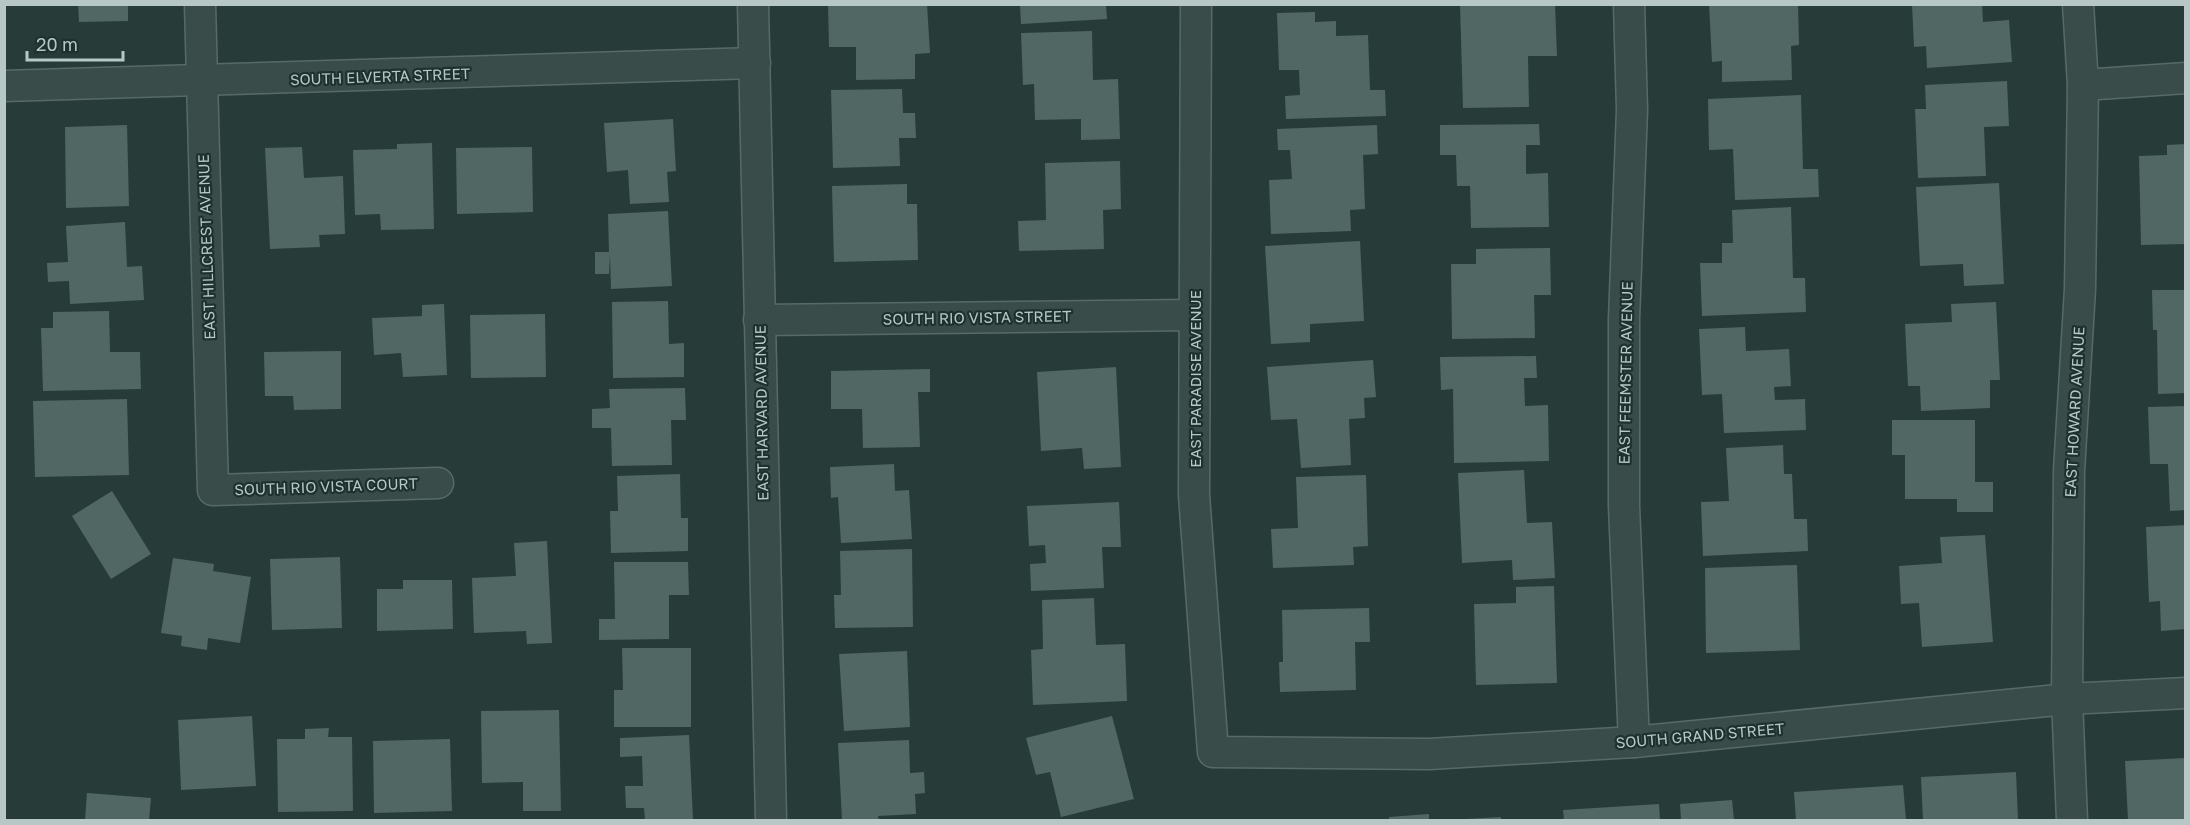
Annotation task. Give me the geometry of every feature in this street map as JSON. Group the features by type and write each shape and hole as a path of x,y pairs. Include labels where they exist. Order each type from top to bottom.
{"street":[{"name":"EAST HILLCREST AVENUE","path":"200,4 213,490"},
{"name":"EAST HARVARD AVENUE","path":"753,4 771,820"},
{"name":"EAST PARADISE AVENUE","path":"1196,4 1194,495 1213,752"},
{"name":"EAST FEEMSTER AVENUE","path":"1629,4 1632,110 1624,319 1624,506 1634,742"},
{"name":"EAST HOWARD AVENUE","path":"2072,820 2067,699 2069,471 2080,289 2083,85 2078,4"},
{"name":"SOUTH ELVERTA STREET","path":"4,87 754,63"},
{"path":"2083,85 2186,78"},
{"name":"SOUTH RIO VISTA STREET","path":"759,320 1194,315"},
{"name":"SOUTH RIO VISTA COURT","path":"213,490 438,483"},
{"name":"SOUTH GRAND STREET","path":"1213,752 1429,754 1634,742 2067,699 2186,693"}],"building":[{"path":"78,4 128,4 128,21 79,22"},
{"path":"828,4 927,4 930,53 915,54 915,79 856,80 856,47 829,47"},
{"path":"1460,4 1555,4 1557,56 1528,56 1529,107 1463,108"},
{"path":"1709,4 1798,4 1799,45 1791,46 1792,80 1722,82 1722,61 1712,62"},
{"path":"1912,4 1982,4 1983,22 2009,20 2012,62 1927,68 1926,46 1914,47"},
{"path":"1020,5 1106,5 1107,19 1021,24"},
{"path":"1315,12 1315,22 1336,21 1336,36 1368,35 1370,90 1385,90 1386,116 1286,119 1285,96 1300,95 1299,70 1279,70 1277,13"},
{"path":"1092,31 1093,80 1118,79 1120,139 1081,140 1081,119 1035,120 1034,84 1023,85 1021,33"},
{"path":"2007,81 2009,126 1984,127 1986,176 1918,178 1915,109 1926,109 1925,85"},
{"path":"902,89 903,113 915,113 916,138 899,138 900,166 833,168 831,90"},
{"path":"1801,95 1803,169 1818,169 1819,197 1735,200 1733,149 1709,150 1708,99"},
{"path":"673,119 676,171 667,172 669,202 630,204 628,170 607,172 604,123"},
{"path":"1539,124 1540,145 1526,145 1526,174 1548,173 1549,227 1471,228 1470,186 1457,186 1456,155 1440,155 1440,125"},
{"path":"127,125 129,206 66,208 65,127"},
{"path":"1377,125 1378,154 1363,155 1365,209 1350,210 1351,231 1271,234 1269,180 1292,179 1290,150 1278,150 1277,129"},
{"path":"432,143 434,229 381,230 380,214 355,215 353,150 397,149 397,144"},
{"path":"2186,144 2186,244 2141,245 2139,156 2167,155 2167,145"},
{"path":"302,147 304,178 343,176 345,234 319,235 320,247 270,249 265,148"},
{"path":"532,147 533,212 457,214 456,148"},
{"path":"1120,161 1121,209 1103,210 1104,249 1019,251 1018,221 1046,220 1045,163"},
{"path":"1999,183 2004,284 1964,286 1963,264 1920,266 1916,187"},
{"path":"907,184 907,204 917,204 918,260 834,262 832,186"},
{"path":"1791,207 1793,278 1805,278 1806,312 1702,316 1700,263 1722,263 1722,243 1733,243 1732,210"},
{"path":"668,211 672,286 611,289 610,255 609,274 595,274 595,252 609,252 608,214"},
{"path":"125,222 127,267 142,266 144,300 70,304 69,281 48,282 47,263 68,262 66,226"},
{"path":"1360,241 1364,321 1310,324 1310,342 1271,344 1265,246"},
{"path":"1550,248 1551,295 1534,295 1535,338 1452,339 1451,264 1476,264 1476,249"},
{"path":"2152,290 2186,290 2186,393 2158,394 2157,330 2153,330"},
{"path":"668,301 669,344 684,343 684,377 613,378 612,302"},
{"path":"1996,302 2000,380 1990,380 1990,408 1921,411 1920,386 1908,386 1905,324 1952,322 1951,304"},
{"path":"444,304 447,375 403,377 401,353 374,355 372,318 422,316 422,305"},
{"path":"109,311 110,352 140,352 141,389 43,391 41,328 53,328 53,312"},
{"path":"545,314 546,377 471,378 470,315"},
{"path":"1745,327 1746,351 1789,349 1791,386 1774,387 1775,400 1805,399 1806,430 1724,433 1722,394 1702,395 1699,329"},
{"path":"341,351 341,409 294,410 293,396 265,396 264,352"},
{"path":"1536,356 1537,378 1524,378 1525,406 1548,405 1549,461 1454,463 1453,389 1441,390 1440,357"},
{"path":"1373,360 1376,397 1364,398 1365,418 1349,419 1351,465 1301,468 1297,419 1271,420 1267,367"},
{"path":"1116,367 1121,467 1084,469 1082,448 1041,451 1037,372"},
{"path":"930,369 930,392 918,392 920,447 863,448 862,409 831,409 831,371"},
{"path":"685,388 686,420 671,420 672,465 612,466 611,428 592,428 592,409 610,408 609,389"},
{"path":"127,399 129,475 35,477 33,401"},
{"path":"2186,406 2186,510 2170,511 2168,464 2150,464 2148,407"},
{"path":"1892,420 1975,420 1975,482 1993,482 1993,512 1957,512 1957,499 1905,499 1905,455 1892,455"},
{"path":"1783,445 1784,474 1792,474 1794,519 1807,519 1808,551 1703,556 1701,502 1729,501 1726,448"},
{"path":"894,464 895,491 909,490 912,539 841,543 838,497 831,498 830,467"},
{"path":"1524,470 1527,523 1552,522 1555,578 1513,580 1512,560 1462,563 1458,473"},
{"path":"680,474 681,518 688,518 688,551 611,553 610,511 618,511 617,476"},
{"path":"1366,475 1368,546 1353,547 1354,565 1273,568 1271,529 1298,528 1296,477"},
{"path":"112,491 151,554 111,579 72,516"},
{"path":"1119,502 1121,547 1102,547 1104,588 1031,591 1030,564 1046,563 1045,545 1029,546 1027,506"},
{"path":"2186,525 2186,629 2161,631 2160,601 2149,602 2146,527"},
{"path":"1985,535 1993,642 1922,647 1919,603 1901,604 1899,566 1942,563 1940,537"},
{"path":"547,541 552,643 527,644 526,631 474,633 472,578 516,576 514,543"},
{"path":"912,549 913,627 835,628 834,595 841,595 840,551"},
{"path":"340,557 342,628 272,630 270,559"},
{"path":"173,558 214,564 213,571 251,577 240,643 208,638 207,650 181,646 182,636 161,633"},
{"path":"614,562 688,562 689,595 669,595 669,639 599,640 599,619 615,619"},
{"path":"1797,565 1800,650 1706,653 1705,568"},
{"path":"403,580 452,580 453,629 377,631 377,589 403,589"},
{"path":"1554,586 1557,683 1476,685 1474,604 1516,603 1516,587"},
{"path":"1094,598 1096,645 1125,644 1127,701 1033,705 1031,650 1043,649 1042,600"},
{"path":"1369,608 1370,642 1355,642 1356,690 1280,692 1279,662 1283,662 1282,610"},
{"path":"622,648 691,648 691,727 614,727 614,690 623,690"},
{"path":"907,651 910,727 844,731 839,654"},
{"path":"559,710 561,811 523,811 523,782 482,783 481,711"},
{"path":"252,716 256,786 181,790 178,720"},
{"path":"1112,716 1134,799 1061,817 1050,772 1036,775 1026,738"},
{"path":"329,728 328,737 352,737 353,811 278,812 277,739 305,739 305,729"},
{"path":"689,735 693,820 645,820 644,808 626,808 625,786 643,786 642,756 620,757 620,738"},
{"path":"450,739 452,811 374,813 373,741"},
{"path":"909,740 910,773 924,772 925,793 915,794 916,814 878,816 879,820 842,820 838,743"},
{"path":"2186,758 2186,820 2128,820 2125,761"},
{"path":"2016,772 2018,820 1923,820 1921,777"},
{"path":"1903,785 1906,820 1796,820 1794,792"},
{"path":"87,793 151,798 149,820 85,820"},
{"path":"1732,800 1734,820 1681,820 1680,804"},
{"path":"1659,804 1660,820 1564,820 1563,810"},
{"path":"1429,814 1429,820 1389,820 1389,817"},
{"path":"1501,817 1501,820 1466,820 1466,819"}]}
